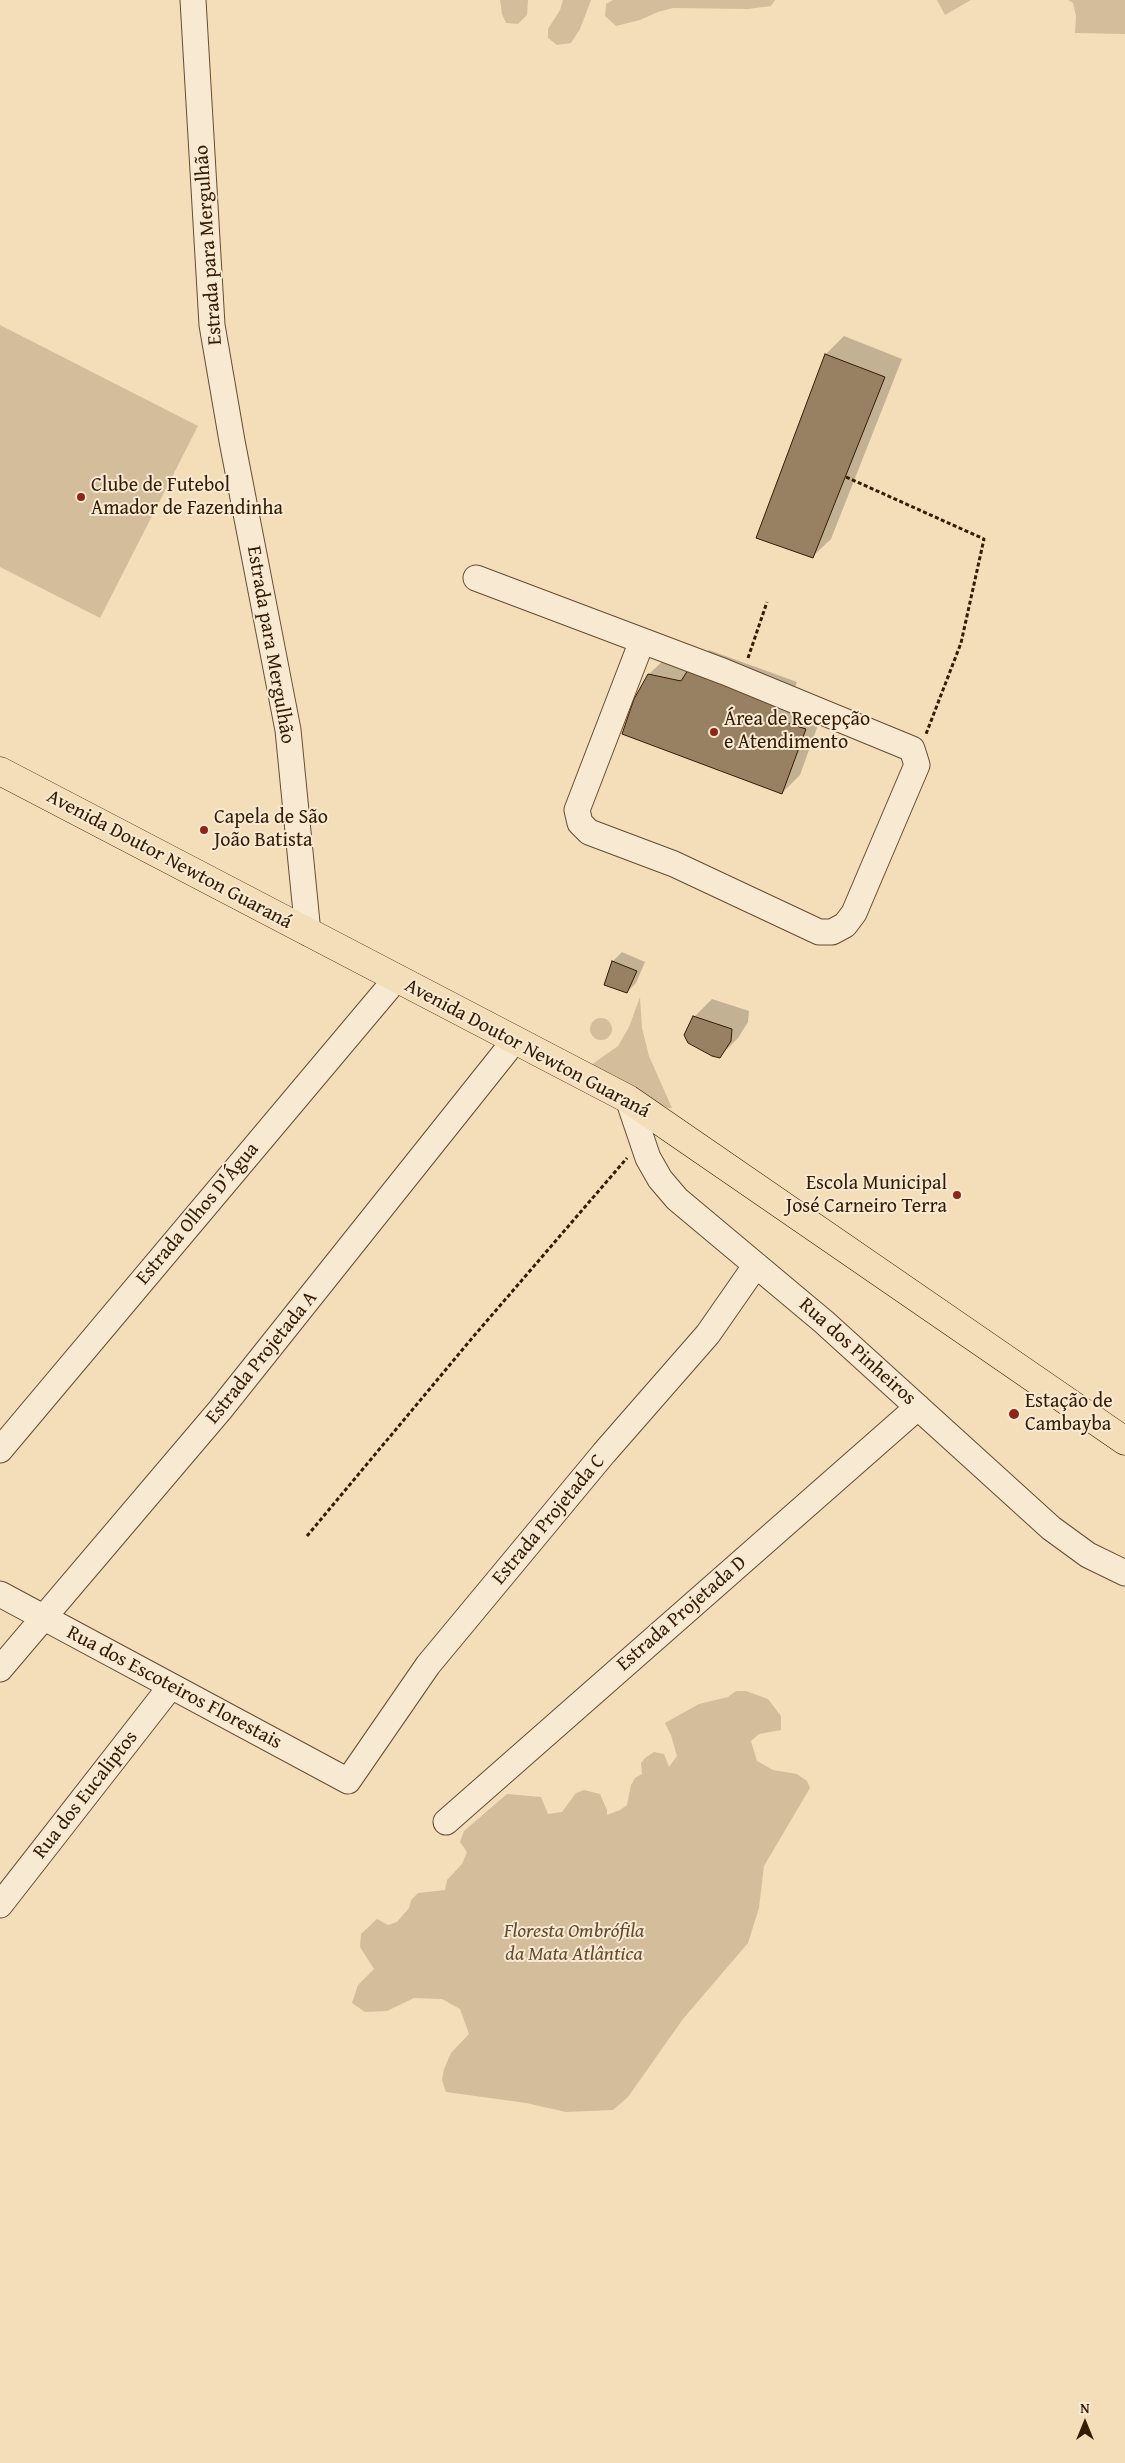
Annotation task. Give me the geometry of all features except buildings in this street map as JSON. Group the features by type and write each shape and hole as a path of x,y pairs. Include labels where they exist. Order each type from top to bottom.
{"main road":[{"name":"Avenida Doutor Newton Guaraná","path":"0,771 628,1099 1125,1441"}],"street":[{"name":"Estrada para Mergulhão","path":"193,0 212,325 232,441 288,730 308,933"},
{"path":"476,578 740,678 912,748 917,765 854,913 845,925 832,932 819,932 674,864 589,832 580,823 577,810 642,641"},
{"name":"Estrada Olhos D'Água","path":"0,1450 396,979"},
{"name":"Estrada Projetada A","path":"0,1669 220,1410 515,1040"},
{"name":"Rua dos Pinheiros","path":"628,1099 648,1158 660,1179 677,1198 824,1322 1051,1528 1088,1555 1125,1573"},
{"name":"Estrada Projetada C","path":"348,1781 428,1665 604,1453 708,1334 756,1265"},
{"name":"Estrada Projetada D","path":"446,1822 918,1407"},
{"name":"Rua dos Escoteiros Florestais","path":"0,1594 348,1781"},
{"name":"Rua dos Eucaliptos","path":"0,1905 171,1686"}],"path":[{"path":"846,476 984,539 961,643 916,758"},
{"path":"740,678 767,602"},
{"path":"307,1536 480,1329 642,1140"}],"green space":[{"path":"500,0 528,0 527,15 518,24 506,23 502,14"},
{"path":"563,0 591,0 580,29 571,43 557,45 548,38 548,29 560,10"},
{"path":"613,0 775,0 771,6 748,9 673,8 640,20 616,26 605,16 606,4"},
{"path":"937,0 971,0 945,15"},
{"path":"1068,0 1125,0 1125,34 1075,33 1076,16 1073,3"},
{"name":"Clube de Futebol Amador de Fazendinha","path":"0,325 198,426 100,618 0,567"},
{"path":"640,997 642,1028 649,1056 672,1108 654,1101 626,1082 591,1065 618,1046 629,1027"},
{"path":"597,1018 605,1018 612,1025 612,1033 605,1040 597,1040 590,1033 590,1025"},
{"name":"Floresta Ombrófila da Mata Atlântica","path":"736,1691 746,1691 768,1699 781,1716 781,1730 759,1734 751,1741 757,1761 773,1770 797,1774 807,1781 810,1788 764,1866 759,1908 748,1943 683,2019 628,2097 613,2110 566,2112 526,2103 446,2092 442,2080 444,2069 451,2053 469,2034 460,2009 442,1999 414,1998 387,2011 365,2012 352,2003 358,1985 374,1969 360,1947 361,1934 377,1919 388,1925 397,1922 409,1908 411,1900 418,1893 445,1890 447,1880 462,1864 467,1852 460,1842 464,1831 507,1794 541,1797 548,1814 562,1812 576,1793 584,1790 600,1794 607,1810 607,1815 620,1810 627,1805 631,1785 635,1778 642,1774 641,1763 645,1758 654,1752 664,1754 669,1767 677,1756 671,1735 665,1723 699,1704 728,1697"}],"place":[{"name":"Clube de Futebol Amador de Fazendinha","path":"81,497"},
{"name":"Área de Recepção e Atendimento","path":"714,732"},
{"name":"Capela de São João Batista","path":"204,830"},
{"name":"Escola Municipal José Carneiro Terra","path":"957,1195"},
{"name":"Estação de Cambayba","path":"1014,1414"}]}
